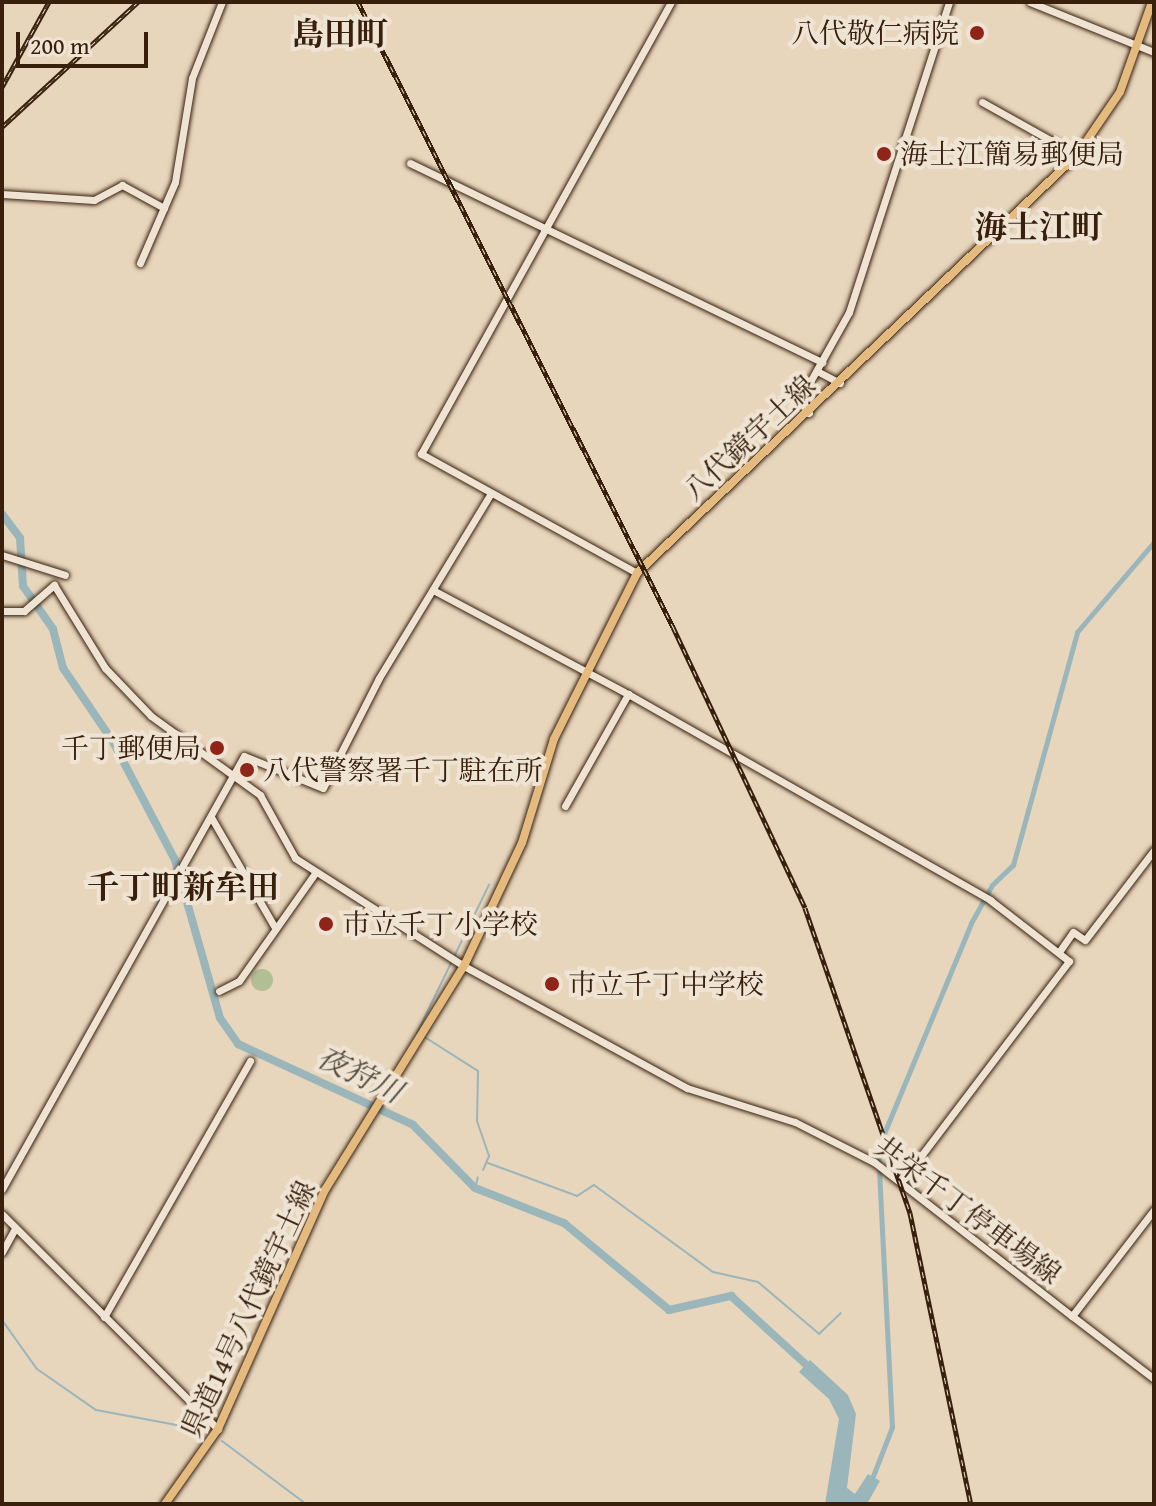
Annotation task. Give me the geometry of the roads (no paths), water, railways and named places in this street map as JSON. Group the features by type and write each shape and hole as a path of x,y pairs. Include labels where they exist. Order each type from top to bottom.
{"main road":[{"name":"八代鏡宇土線","path":"462,965 522,843 539,775 637,573 809,413 1077,155 1120,92 1152,2"},
{"name":"県道14号八代鏡宇土線","path":"165,1504 218,1429 288,1263 325,1190 399,1079 462,965"}],"street":[{"path":"140,263 164,208 192,78 222,2"},
{"path":"637,573 421,454 671,2"},
{"path":"809,413 801,398 849,312 949,2"},
{"path":"1030,2 1154,52"},
{"path":"982,102 1077,155"},
{"path":"410,163 822,362"},
{"path":"2,194 39,202 94,200 122,185 164,208"},
{"path":"817,371 840,383"},
{"path":"2,1189 247,754 323,788 491,493"},
{"path":"2,555 27,559 65,575"},
{"name":"共栄千丁停車場線","path":"2,611 28,606 54,585 105,668 137,702 235,773 265,803 288,852 462,965 687,1088 795,1122 874,1162 1072,1316 1154,1210"},
{"path":"433,590 624,692"},
{"path":"565,806 628,694 976,896 990,900 1069,961 1052,989 901,1182"},
{"path":"211,817 274,926"},
{"path":"1059,952 1073,932 1085,940 1154,850"},
{"path":"219,991 239,981 274,926 316,872"},
{"path":"104,1317 250,1061"},
{"path":"2,1214 218,1429"},
{"path":"2,1252 15,1229"},
{"path":"1072,1316 1154,1379"}],"water":[{"path":"810,1360 848,1395 856,1414 847,1488 855,1494 868,1474 880,1481 867,1504 825,1504 839,1419 829,1399 799,1372"}],"waterway":[{"name":"夜狩川","path":"2,514 20,538 23,586 53,629 63,668 112,740 175,860 220,1018 238,1044 413,1125 475,1188 564,1223 669,1310 731,1296 813,1371"},
{"path":"871,1481 892,1427 878,1148 971,923 992,885 1013,865 1077,632 1154,542"},
{"path":"417,1033 489,885"},
{"path":"423,1036 478,1071 477,1121 489,1156 483,1170"},
{"path":"488,1163 577,1196 594,1185 713,1272 758,1282 819,1334 841,1313"},
{"path":"475,1188 478,1177"},
{"path":"2,1320 37,1369 96,1410 209,1431"},
{"path":"222,1441 306,1504"}],"railway":[{"path":"2,87 49,2"},
{"path":"2,127 138,2"},
{"path":"358,2 673,627 805,908 910,1213 971,1504"}],"place":[{"name":"八代敬仁病院","path":"977,33"},
{"name":"海士江簡易郵便局","path":"884,154"},
{"name":"千丁郵便局","path":"217,748"},
{"name":"八代警察署千丁駐在所","path":"247,770"},
{"name":"市立千丁小学校","path":"326,924"},
{"name":"市立千丁中学校","path":"552,984"}],"district":[{"name":"島田町","path":"340,34"},
{"name":"海士江町","path":"1039,227"},
{"name":"千丁町新牟田","path":"183,887"}]}
